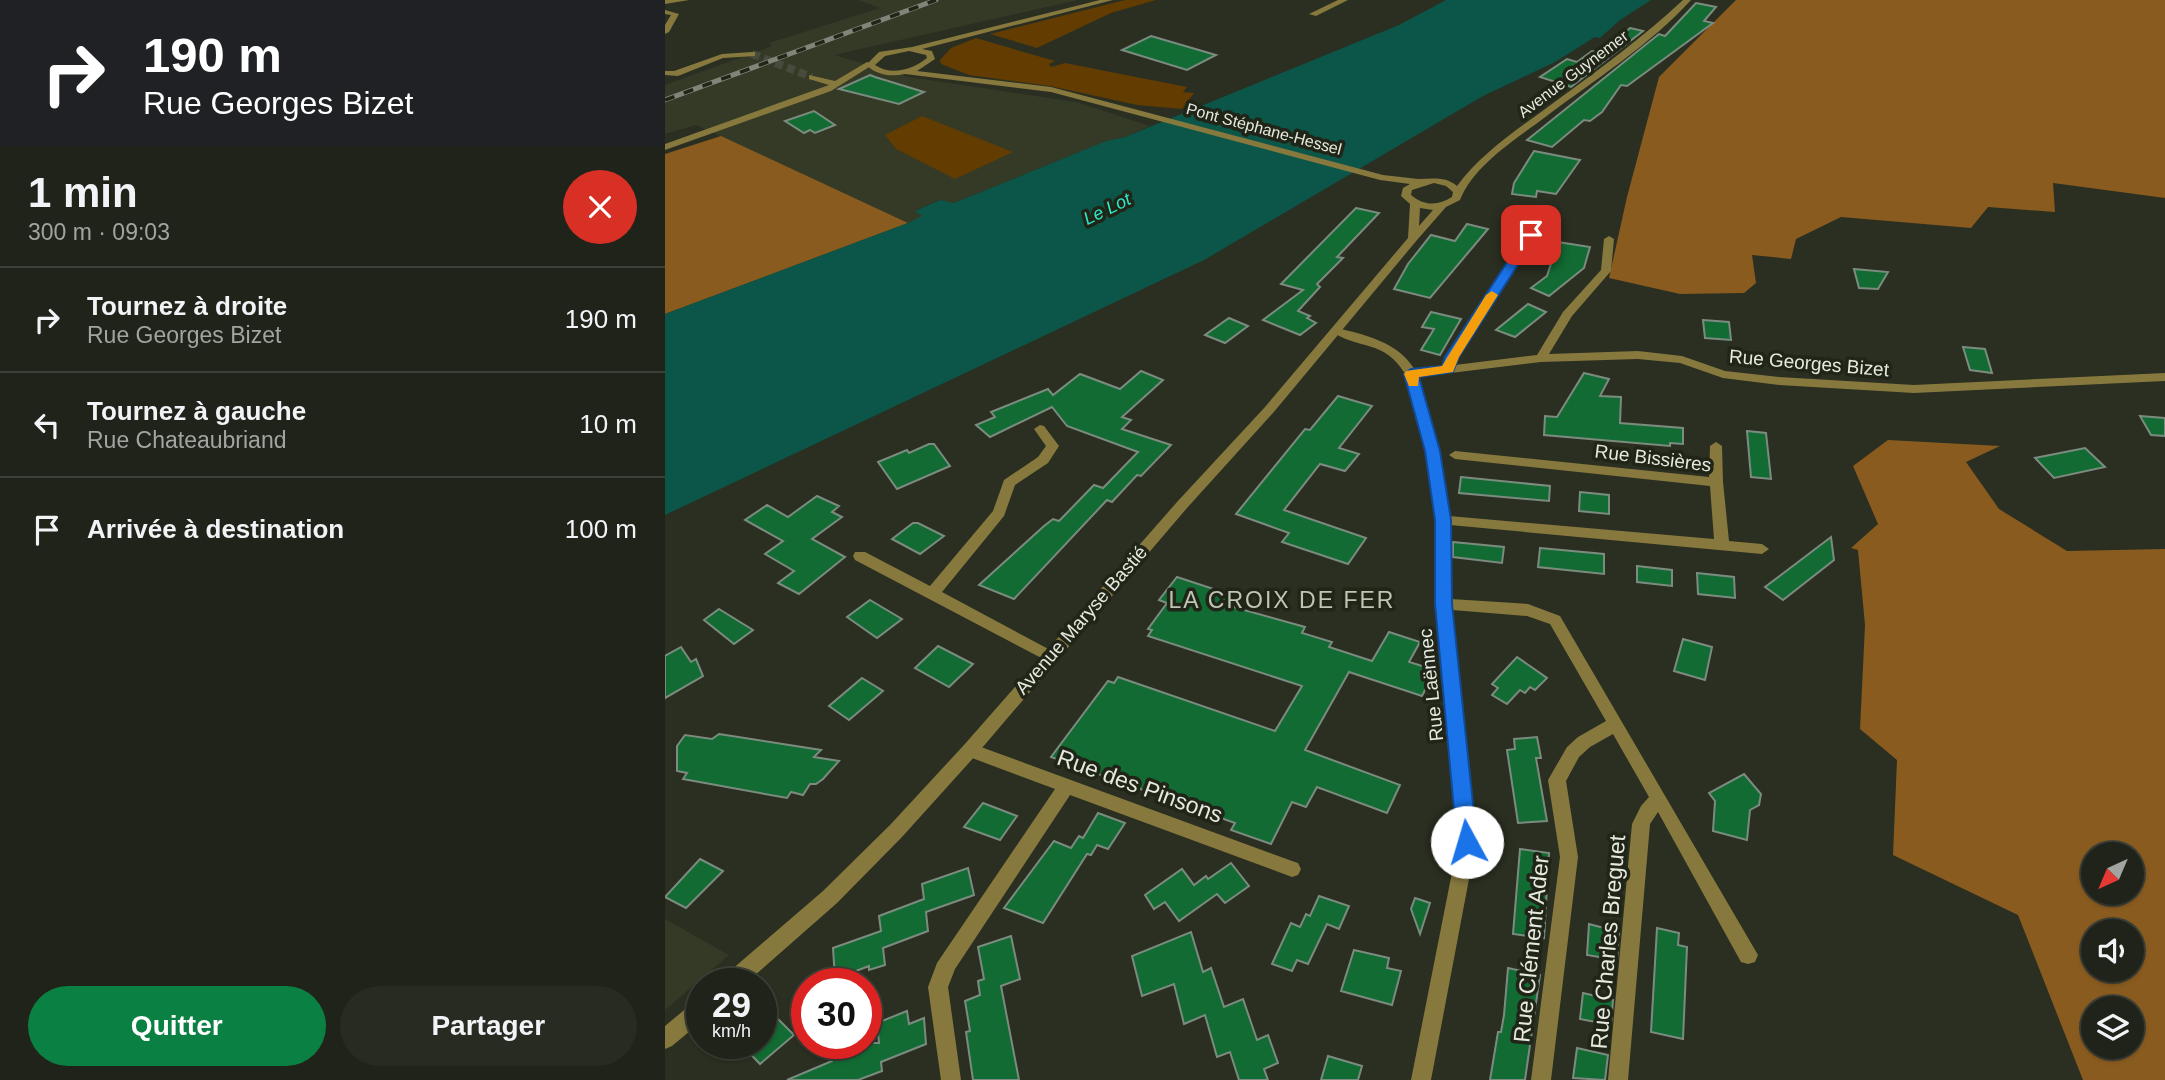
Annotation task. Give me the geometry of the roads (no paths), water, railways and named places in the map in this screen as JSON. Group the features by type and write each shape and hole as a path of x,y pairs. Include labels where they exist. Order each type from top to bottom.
{"street":[{"path":"665,2 685,0"},
{"path":"665,147 786,106 852,74 873,67 882,54 950,42 1005,25 1109,0"},
{"path":"1313,14 1343,0"},
{"name":"Avenue Guynemer","path":"1443,205 1457,198 1458,191 1474,169 1651,35 1687,0"},
{"path":"665,12 675,14 665,32"},
{"path":"905,72 930,58 950,42"},
{"path":"914,49 930,58 935,71 946,77"},
{"path":"665,73 675,74 722,56 752,54"},
{"name":"Pont Stéphane-Hessel","path":"873,67 1051,90 1136,111 1383,178 1398,183 1406,196 1415,203"},
{"path":"813,77 835,84"},
{"name":"Avenue Guynemer","path":"1421,182 1474,169"},
{"path":"1434,180 1450,184 1458,191"},
{"path":"1398,183 1421,182"},
{"path":"1406,192 1408,188 1421,182"},
{"path":"1413,238 1415,203 1443,205"},
{"name":"Avenue Maryse Bastié","path":"748,968 830,897 896,831 970,750 1049,656 1337,331 1443,205"},
{"path":"1448,369 1452,357 1531,235"},
{"path":"1541,358 1567,314 1607,271 1609,239"},
{"name":"Rue Laënnec","path":"1337,331 1384,346 1404,362 1411,374 1433,451 1443,520 1444,604 1467,842 1421,1080"},
{"name":"Rue Georges Bizet","path":"1411,374 1541,358 1660,356 1682,360 1723,374 1779,381 1914,389 2165,377"},
{"path":"932,594 999,513 1009,483 1043,460 1053,446 1040,429"},
{"path":"1716,446 1716,482"},
{"name":"Rue Bissières","path":"1455,455 1716,482 1722,545"},
{"path":"1443,520 1762,549"},
{"path":"860,556 1049,656"},
{"path":"1444,604 1528,610 1555,620 1748,955"},
{"name":"Rue Clément Ader","path":"1541,1080 1569,857 1557,780 1573,752 1584,742 1615,724"},
{"name":"Rue des Pinsons","path":"970,750 1292,869"},
{"path":"951,1080 938,987 947,963 1067,785"},
{"name":"Rue Charles Breguet","path":"1618,1080 1641,824 1647,811 1658,799"},
{"path":"665,1039 686,1021"}],"water":[{"name":"Le Lot","path":"1446,0 1651,0 1620,20 1600,38 1595,37 1555,62 1483,96 1204,260 665,515 665,314 908,223 922,216 915,211 940,200 954,203 1106,141 1125,137 1399,25"}],"tunnel":[{"path":"752,54 812,77"}],"railway":[{"path":"665,100 936,0"}],"district":[{"name":"LA CROIX DE FER","path":"1282,600"}]}
